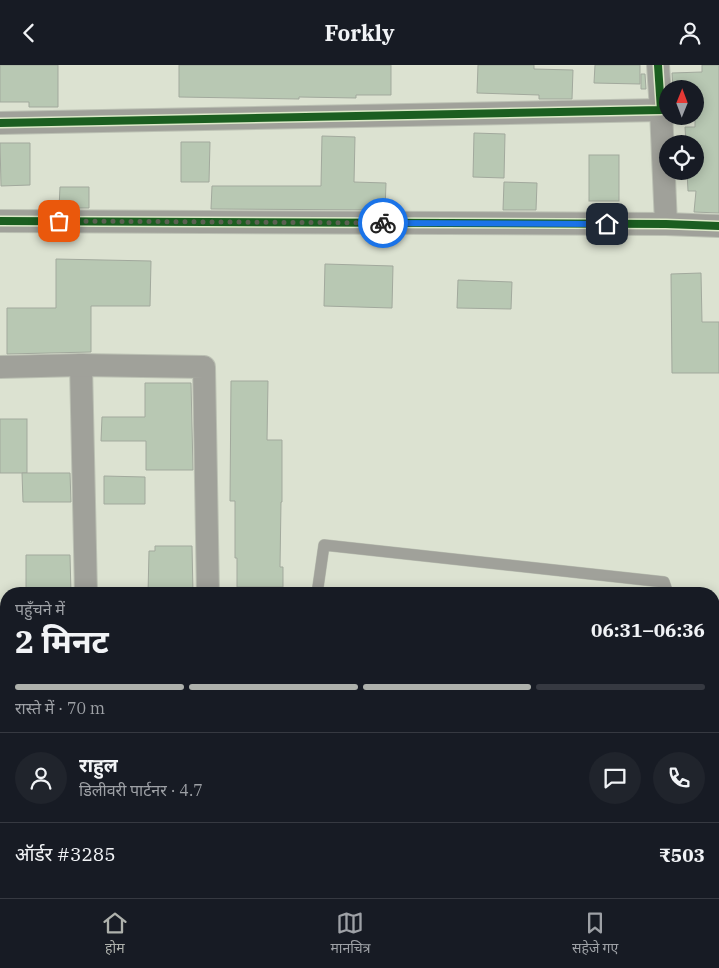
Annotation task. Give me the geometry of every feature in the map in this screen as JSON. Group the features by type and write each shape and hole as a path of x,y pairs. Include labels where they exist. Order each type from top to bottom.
{"street":[{"path":"658,65 659,80"},
{"path":"0,123 659,110"},
{"path":"662,125 666,224"},
{"path":"0,221 666,224 719,226"},
{"path":"81,365 86,587"},
{"path":"0,367 81,365 204,367 208,587"}],"lane":[{"path":"318,587 324,545 664,583 665,587"}],"building":[{"path":"0,65 58,65 58,107 29,107 29,102 0,102"},
{"path":"179,65 391,65 391,95 356,95 356,98 299,97 299,99 179,97"},
{"path":"478,65 534,65 534,69 573,70 572,99 539,99 539,95 477,93"},
{"path":"595,65 640,65 640,84 594,83"},
{"path":"702,65 719,65 719,213 694,212 696,191 688,191 687,180 704,180 704,135 685,135 685,127 704,125 704,80 672,80 672,73 702,72"},
{"path":"641,74 645,74 646,89 641,89"},
{"path":"474,133 505,134 504,178 473,177"},
{"path":"322,136 355,137 354,182 386,183 385,210 211,209 212,186 321,186"},
{"path":"181,142 210,142 209,182 181,182"},
{"path":"0,143 30,143 30,185 1,186"},
{"path":"589,155 619,155 619,201 589,201"},
{"path":"504,182 537,183 536,210 503,210"},
{"path":"60,187 89,187 89,208 59,208"},
{"path":"56,259 151,261 150,306 91,306 91,352 7,354 7,308 56,308"},
{"path":"325,264 393,266 392,308 324,306"},
{"path":"701,273 702,322 719,322 719,373 672,373 671,274"},
{"path":"458,280 512,282 511,309 457,308"},
{"path":"231,381 268,381 267,440 282,440 280,567 283,567 283,587 237,587 235,501 230,501"},
{"path":"145,383 191,383 193,470 146,470 146,441 101,441 102,417 145,417"},
{"path":"0,419 27,419 27,473 0,473"},
{"path":"22,473 70,473 71,502 23,502"},
{"path":"104,476 145,477 145,504 104,504"},
{"path":"155,546 192,546 193,587 148,587 149,551 155,551"},
{"path":"26,555 70,555 71,587 26,587"}],"cycle path":[{"path":"0,123 661,110 658,65"},
{"path":"0,221 666,224 719,226"}],"way so far":[{"path":"59,221 383,223"}],"route":[{"path":"383,223 607,224"}]}
